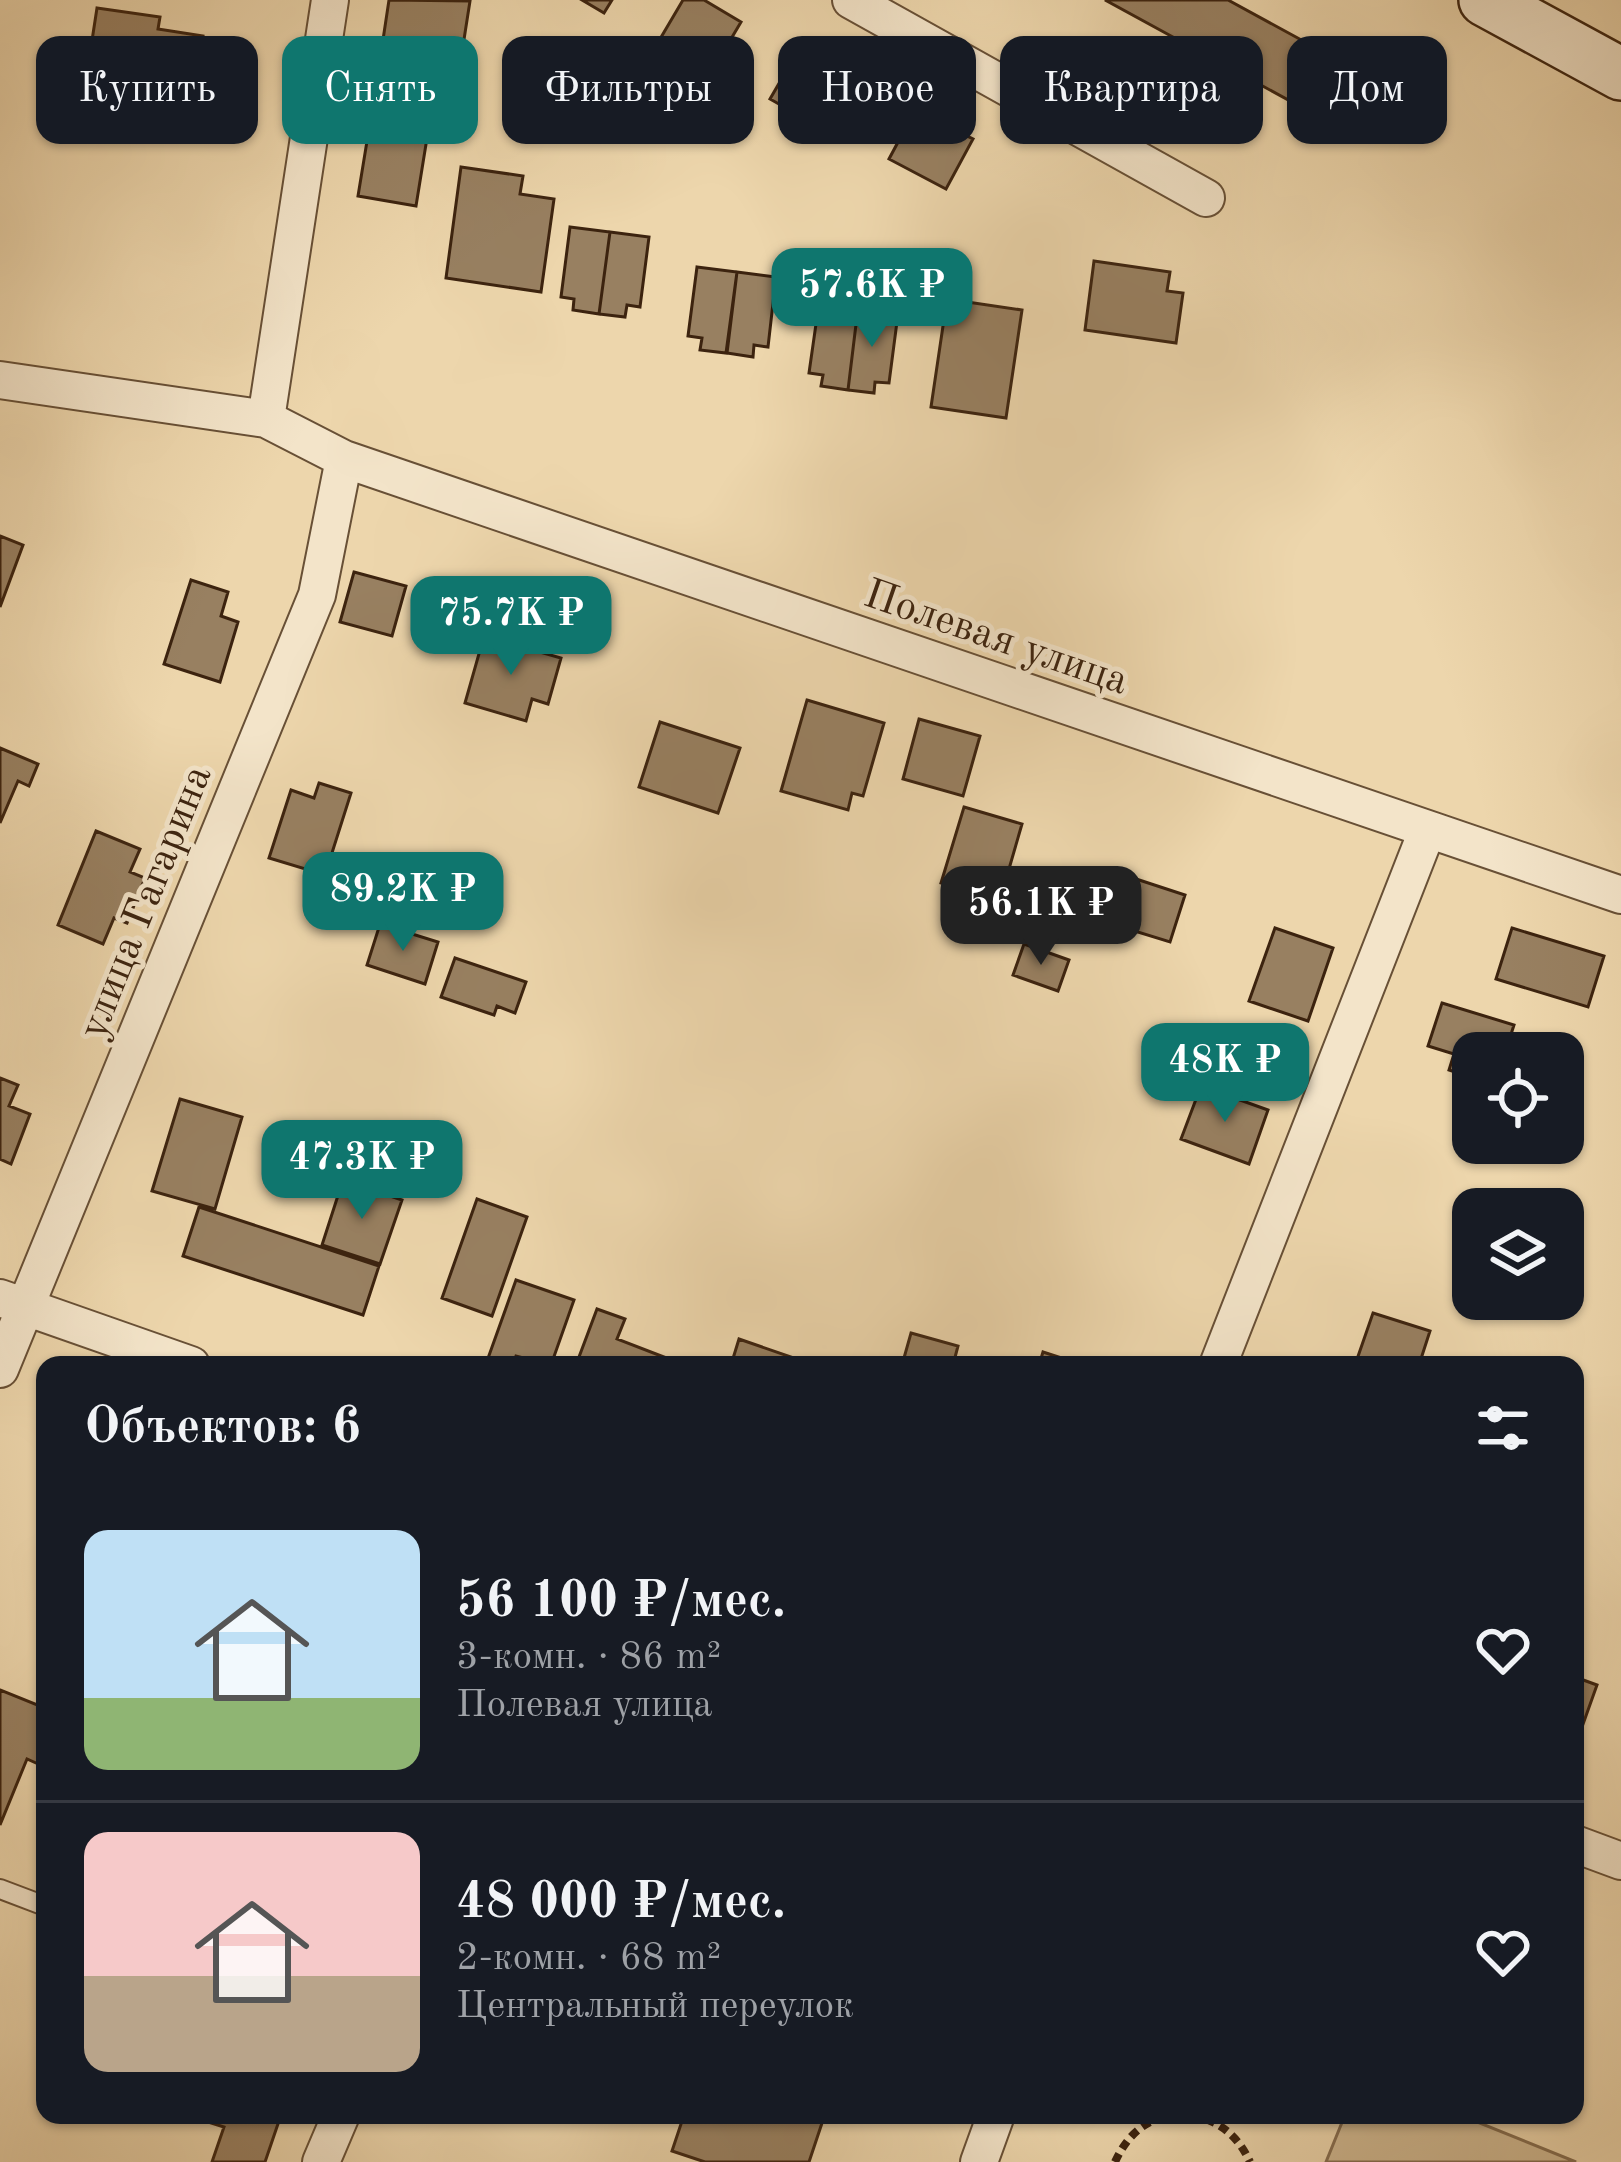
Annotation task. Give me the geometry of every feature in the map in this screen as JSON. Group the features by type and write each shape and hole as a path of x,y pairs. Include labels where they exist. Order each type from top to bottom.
{"main road":[{"path":"1485,0 1621,74"}],"street":[{"path":"266,419 330,0"},
{"path":"851,0 1205,198"},
{"name":"Полевая улица","path":"0,380 266,419 344,459 1621,895"},
{"name":"улица Гагарина","path":"0,1369 13,1302 317,595 344,459"},
{"path":"1222,1356 1427,831"},
{"path":"13,1302 166,1356"},
{"path":"1584,1848 1621,1862"},
{"path":"321,2162 337,2124"},
{"path":"979,2162 993,2124"}],"lane":[{"path":"0,1889 36,1903"}],"path":[{"path":"1115,2162 1124,2143 1148,2124"},
{"path":"1217,2124 1242,2145 1250,2162"}],"shaded area":[{"path":"1341,2124 1482,2124 1576,2162 1326,2162"}],"building":[{"path":"389,0 470,1 465,36 384,36"},
{"path":"582,0 612,0 604,13"},
{"path":"683,0 704,0 741,22 733,36 662,36"},
{"path":"1105,0 1228,0 1294,36 1287,36 1287,99 1263,86 1263,36 1171,36"},
{"path":"97,8 160,17 158,29 203,36 93,36"},
{"path":"367,144 426,144 416,206 358,196"},
{"path":"897,144 970,144 946,189 889,159"},
{"path":"461,167 523,176 520,194 554,199 541,292 446,278"},
{"path":"570,227 610,232 599,314 573,310 574,299 561,297"},
{"path":"610,232 649,237 640,307 627,305 625,317 599,314"},
{"path":"1094,261 1170,272 1167,291 1183,293 1176,343 1085,330"},
{"path":"697,267 737,272 726,353 700,350 702,338 688,336"},
{"path":"737,272 776,277 768,347 754,345 753,357 727,353"},
{"path":"947,299 1022,310 1006,418 931,407"},
{"path":"819,303 858,308 848,390 821,386 823,375 809,373"},
{"path":"858,308 898,314 889,383 875,382 874,393 848,390"},
{"path":"0,536 23,545 0,607"},
{"path":"354,572 406,586 392,636 340,622"},
{"path":"191,580 228,592 221,616 238,622 220,682 164,664"},
{"path":"484,636 561,658 548,704 532,699 526,721 465,703"},
{"path":"807,700 884,723 863,796 852,793 848,810 781,791"},
{"path":"919,719 980,736 963,796 903,779"},
{"path":"660,722 740,748 718,813 639,787"},
{"path":"0,748 38,764 29,786 18,781 0,823"},
{"path":"319,783 351,793 325,875 269,858 291,790 314,798"},
{"path":"964,807 1022,824 1000,900 941,883"},
{"path":"96,831 140,849 130,872 145,878 127,923 114,918 103,944 58,925"},
{"path":"1130,877 1185,895 1170,942 1115,925"},
{"path":"380,924 438,942 425,984 367,965"},
{"path":"1275,928 1333,948 1308,1021 1249,1001"},
{"path":"1512,928 1604,956 1588,1007 1496,979"},
{"path":"1024,944 1069,960 1058,991 1013,975"},
{"path":"455,958 526,982 515,1013 497,1006 494,1015 441,997"},
{"path":"1442,1003 1514,1025 1512,1032 1452,1032 1452,1053 1428,1046"},
{"path":"0,1078 18,1085 9,1106 30,1114 11,1164 0,1159"},
{"path":"1201,1086 1268,1110 1249,1164 1181,1139"},
{"path":"180,1099 242,1117 215,1209 152,1191"},
{"path":"343,1180 402,1200 380,1264 322,1245"},
{"path":"477,1199 527,1217 492,1316 442,1298"},
{"path":"199,1207 379,1266 363,1315 183,1256"},
{"path":"516,1280 574,1300 554,1356 489,1356"},
{"path":"597,1309 625,1319 617,1339 661,1356 579,1356"},
{"path":"1373,1313 1430,1331 1422,1356 1358,1356"},
{"path":"911,1333 958,1346 955,1356 905,1356"},
{"path":"739,1339 788,1356 734,1356"},
{"path":"1584,1680 1597,1685 1584,1721"},
{"path":"0,1690 36,1704 36,1763 27,1759 0,1825"},
{"path":"214,2124 278,2124 265,2162 212,2162 224,2127"},
{"path":"681,2124 822,2124 809,2162 705,2162 672,2151"}]}
